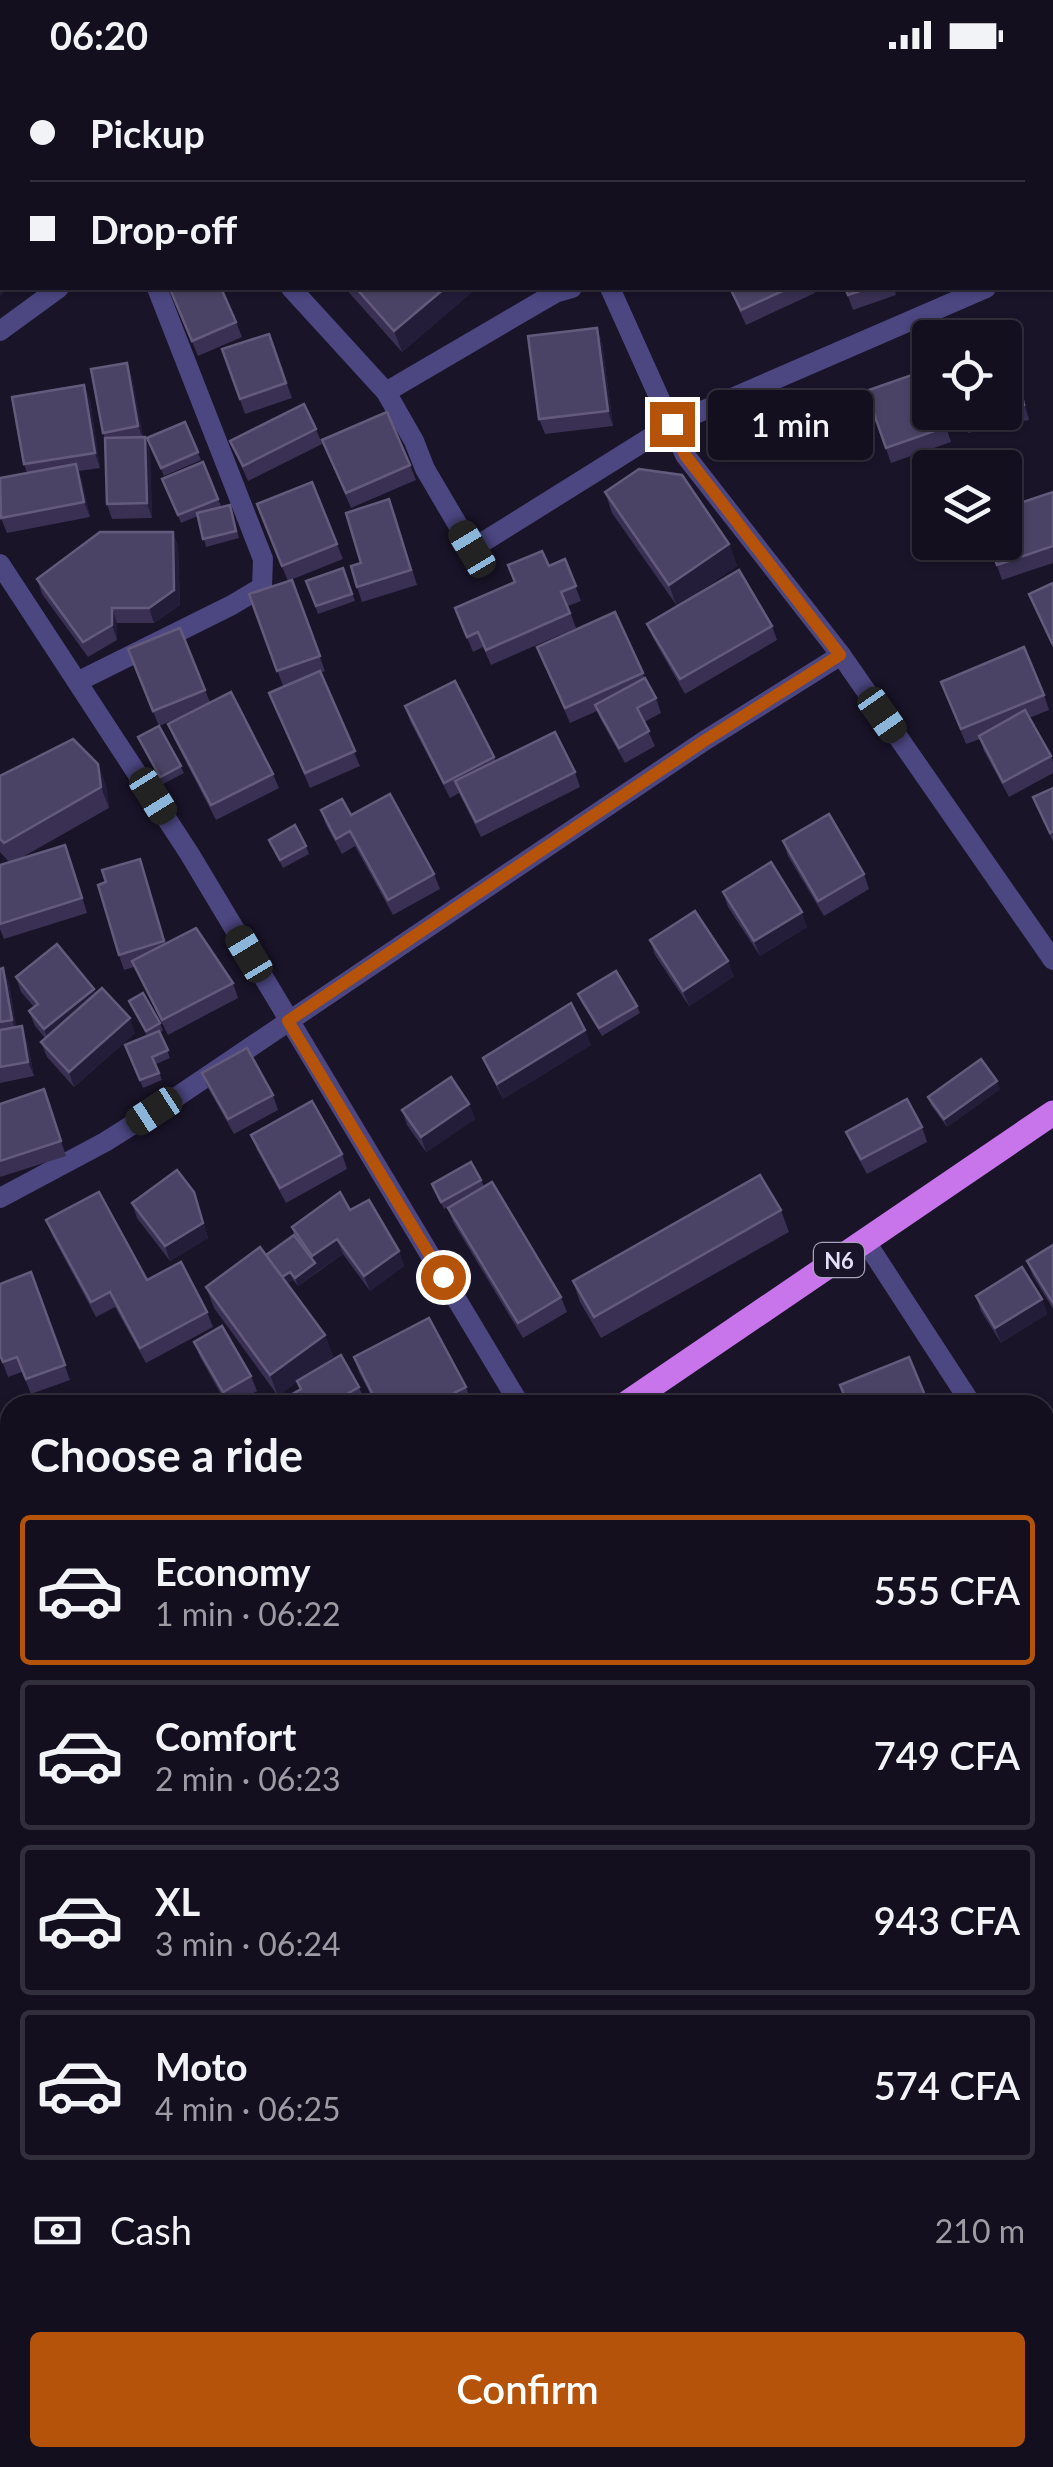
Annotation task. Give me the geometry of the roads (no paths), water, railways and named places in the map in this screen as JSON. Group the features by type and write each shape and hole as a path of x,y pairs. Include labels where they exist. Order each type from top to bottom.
{"main road":[{"name":"N6","path":"639,1395 1053,1113"}],"street":[{"path":"0,331 56,290"},
{"path":"79,681 262,587 263,559 158,290"},
{"path":"293,290 386,392 472,549 672,424 981,290"},
{"path":"386,392 565,290"},
{"path":"611,290 685,455 840,655 1053,960"},
{"path":"0,564 190,853 514,1395"},
{"path":"0,1198 105,1142 704,741 840,655"},
{"path":"866,1242 965,1395"}]}
